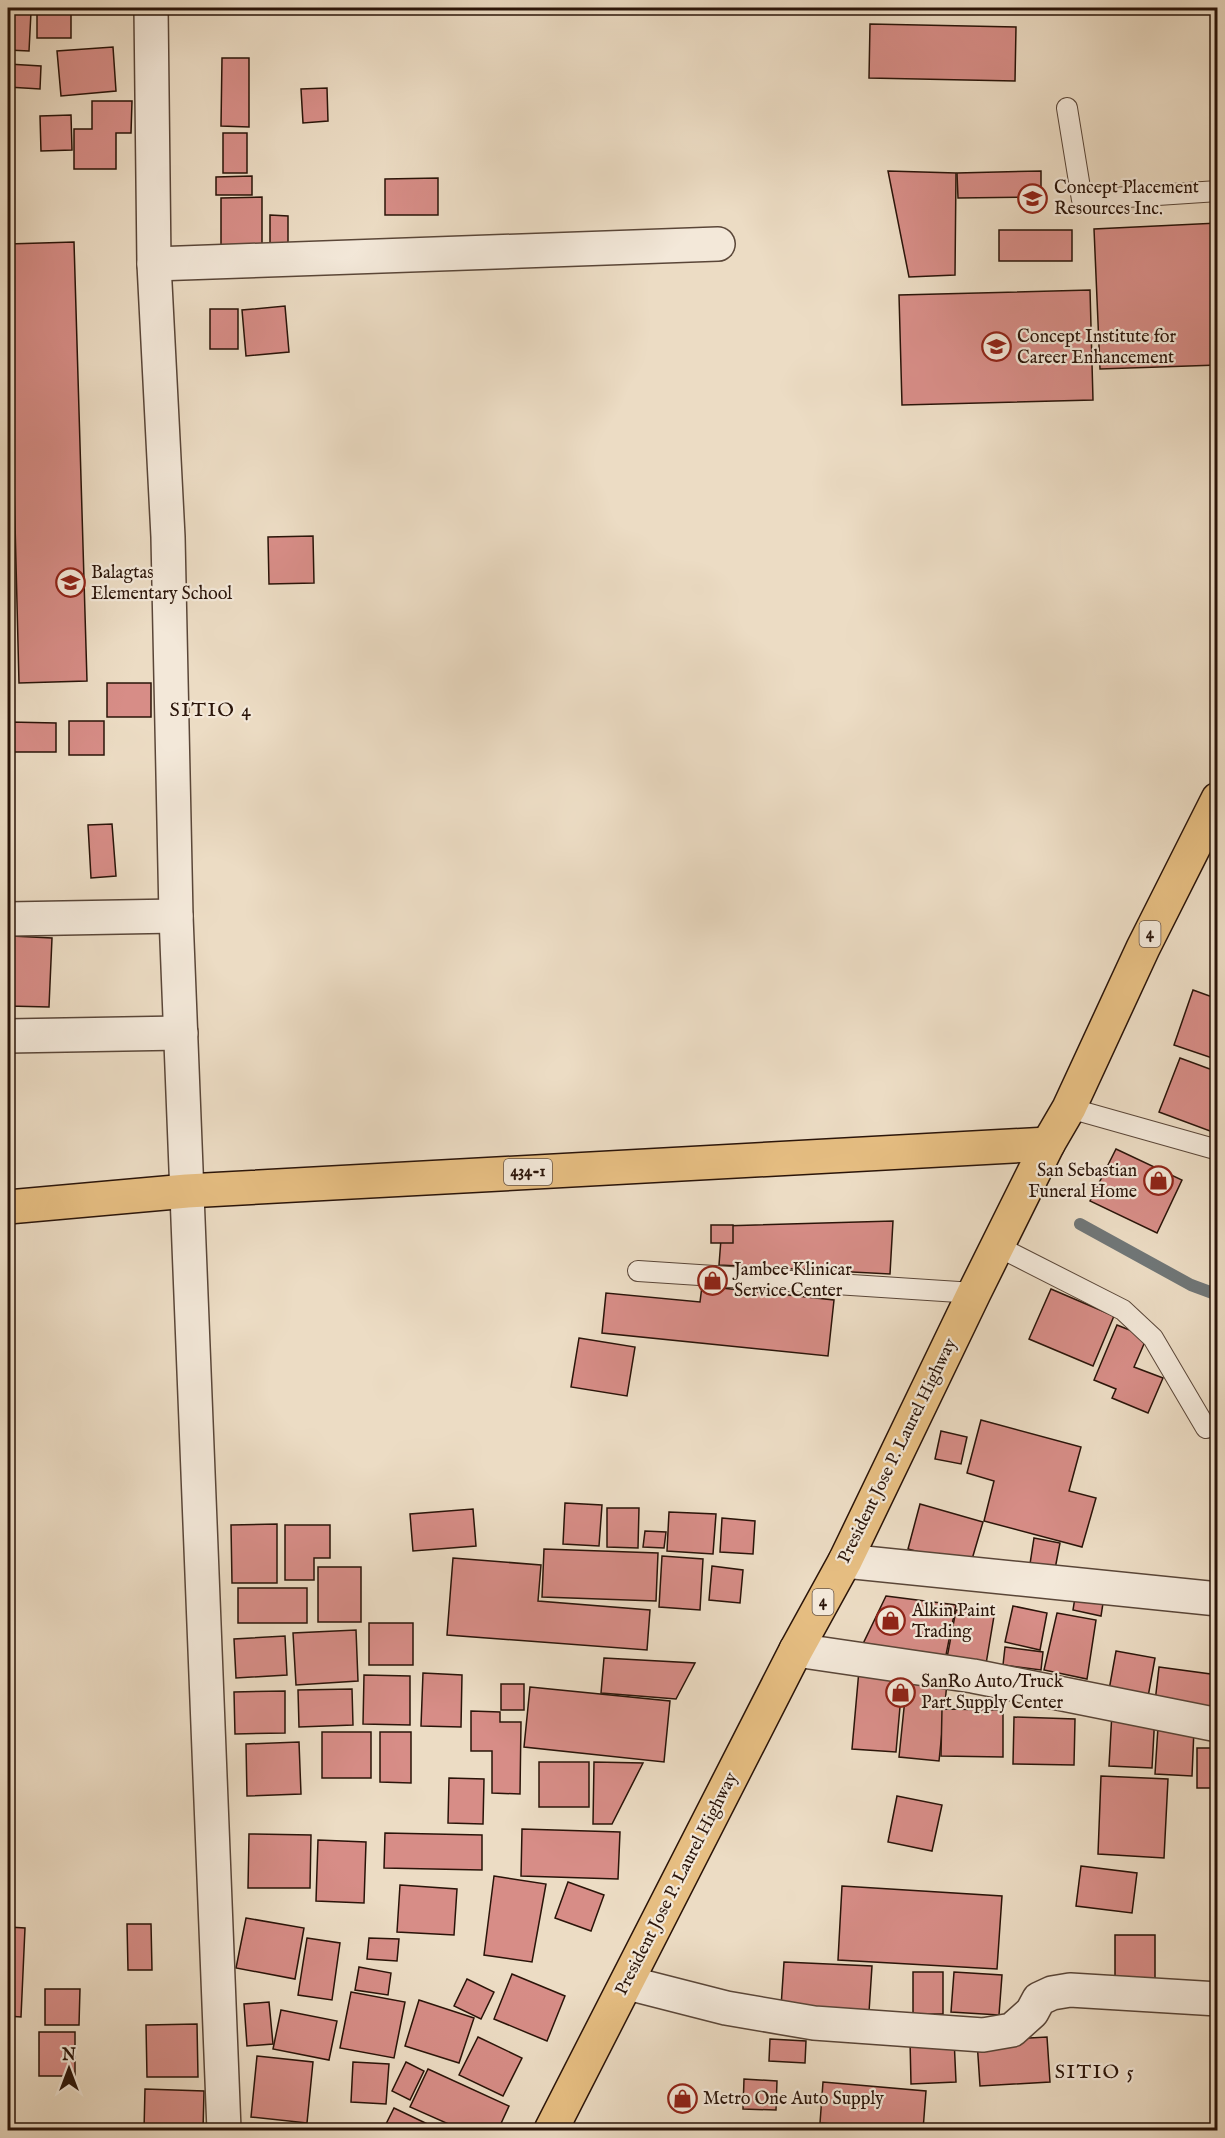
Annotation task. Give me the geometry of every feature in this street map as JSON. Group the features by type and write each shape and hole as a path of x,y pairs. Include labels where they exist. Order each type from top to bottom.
{"main road":[{"name":"President Jose P. Laurel Highway","path":"551,2130 796,1650 846,1561 974,1293 999,1247 1048,1144 1069,1108 1143,948 1218,799"},
{"name":"434-1","path":"8,1207 188,1191 1048,1144"}],"street":[{"path":"152,8 154,264 168,537 176,916 224,2130"},
{"path":"154,264 718,244"},
{"path":"8,919 176,916"},
{"path":"8,1036 181,1033"},
{"path":"846,1561 1218,1599"},
{"path":"796,1650 973,1676 1218,1725"},
{"path":"628,1983 726,2008 814,2023 983,2035 1012,2031 1032,2012 1039,1999 1052,1993 1070,1990 1218,1999"}],"lane":[{"path":"1067,108 1082,200 1218,191"},
{"path":"1069,1108 1218,1149"},
{"path":"999,1247 1123,1310 1153,1338 1206,1428"},
{"path":"638,1271 974,1293"}],"building":[{"path":"8,11 31,12 29,51 8,50"},
{"path":"71,11 71,38 37,38 37,12"},
{"path":"870,24 1016,27 1015,81 869,78"},
{"path":"113,47 116,91 61,96 57,51"},
{"path":"222,58 249,58 249,127 221,126"},
{"path":"8,64 41,66 40,89 8,87"},
{"path":"327,88 328,121 303,123 301,89"},
{"path":"92,101 132,101 131,133 116,133 116,169 74,169 74,129 92,129"},
{"path":"71,115 72,150 41,151 40,116"},
{"path":"223,133 247,133 247,173 223,173"},
{"path":"888,171 956,173 955,275 909,277"},
{"path":"1041,171 1041,197 958,198 957,173"},
{"path":"252,176 252,195 216,195 216,177"},
{"path":"438,178 438,215 385,215 385,179"},
{"path":"262,197 262,251 221,252 221,198"},
{"path":"270,215 288,216 288,243 270,243"},
{"path":"1218,223 1218,365 1100,369 1094,229"},
{"path":"999,230 1072,230 1072,261 999,261"},
{"path":"74,242 87,681 19,683 8,244"},
{"name":"Concept Institute for Career Enhancement","path":"1090,290 1093,400 902,405 899,295"},
{"path":"285,306 289,352 246,356 242,310"},
{"path":"210,309 238,309 238,349 210,349"},
{"path":"313,536 314,583 269,584 268,537"},
{"path":"107,683 151,683 151,717 107,717"},
{"path":"69,721 104,721 104,755 69,755"},
{"path":"9,722 56,723 56,752 8,752"},
{"path":"112,824 116,876 91,878 88,825"},
{"path":"11,936 52,938 49,1007 8,1006"},
{"path":"1193,990 1218,999 1218,1060 1174,1045"},
{"path":"1180,1058 1218,1072 1218,1134 1159,1112"},
{"path":"1116,1149 1182,1180 1157,1233 1090,1201"},
{"path":"893,1221 890,1274 719,1265 722,1226"},
{"path":"711,1225 733,1225 733,1243 711,1243"},
{"path":"702,1286 834,1300 828,1356 602,1333 606,1293 700,1302"},
{"path":"1051,1289 1114,1316 1093,1366 1029,1339"},
{"path":"1117,1325 1147,1337 1134,1367 1163,1378 1148,1413 1112,1398 1116,1389 1094,1380"},
{"path":"579,1338 635,1347 627,1396 571,1387"},
{"path":"981,1420 1081,1447 1069,1491 1096,1498 1082,1547 984,1521 994,1481 967,1473"},
{"path":"941,1431 967,1437 961,1464 935,1459"},
{"path":"565,1503 602,1505 599,1546 563,1544"},
{"path":"920,1504 983,1522 970,1566 908,1549"},
{"path":"607,1508 639,1508 638,1548 607,1547"},
{"path":"473,1509 476,1546 413,1551 410,1514"},
{"path":"669,1512 716,1514 713,1554 667,1551"},
{"path":"722,1518 755,1521 753,1554 720,1552"},
{"path":"277,1524 277,1583 232,1583 231,1525"},
{"path":"285,1525 330,1525 330,1558 314,1558 314,1580 285,1580"},
{"path":"645,1531 666,1532 664,1548 643,1547"},
{"path":"1034,1538 1060,1543 1055,1569 1030,1564"},
{"path":"544,1549 658,1553 656,1601 542,1597"},
{"path":"662,1556 703,1559 700,1610 659,1607"},
{"path":"453,1558 541,1565 538,1601 650,1610 647,1650 447,1635"},
{"path":"712,1566 743,1570 740,1603 709,1600"},
{"path":"318,1567 361,1567 361,1622 318,1622"},
{"path":"1077,1585 1105,1590 1101,1616 1073,1610"},
{"path":"238,1588 307,1588 307,1623 238,1623"},
{"path":"886,1596 956,1605 945,1660 861,1648"},
{"path":"1013,1606 1047,1613 1040,1650 1005,1642"},
{"path":"956,1610 994,1616 985,1670 946,1663"},
{"path":"1057,1613 1096,1620 1087,1679 1044,1670"},
{"path":"369,1623 413,1623 413,1665 369,1665"},
{"path":"356,1630 358,1681 296,1685 293,1633"},
{"path":"285,1636 287,1675 236,1678 234,1639"},
{"path":"1005,1647 1043,1652 1041,1670 1003,1665"},
{"path":"1116,1651 1155,1658 1148,1697 1109,1690"},
{"path":"604,1658 695,1663 676,1699 601,1693"},
{"path":"1159,1667 1218,1675 1218,1710 1155,1702"},
{"path":"859,1670 903,1673 896,1752 852,1749"},
{"path":"423,1673 462,1675 461,1727 421,1726"},
{"path":"364,1675 410,1676 410,1725 363,1724"},
{"path":"907,1679 947,1683 939,1761 899,1757"},
{"path":"501,1684 524,1684 524,1710 501,1710"},
{"path":"530,1687 670,1701 664,1762 524,1747"},
{"path":"352,1689 353,1725 299,1727 298,1690"},
{"path":"285,1691 285,1733 235,1734 234,1692"},
{"path":"942,1709 1003,1710 1003,1757 941,1756"},
{"path":"471,1711 500,1712 500,1722 521,1722 520,1794 492,1793 492,1751 471,1751"},
{"path":"1112,1712 1155,1714 1152,1768 1109,1766"},
{"path":"1014,1717 1075,1719 1074,1765 1013,1764"},
{"path":"1158,1727 1194,1729 1192,1776 1155,1774"},
{"path":"322,1732 371,1732 371,1778 322,1778"},
{"path":"380,1732 411,1732 411,1783 380,1782"},
{"path":"299,1742 301,1794 247,1796 246,1744"},
{"path":"1197,1748 1218,1748 1218,1788 1197,1788"},
{"path":"539,1762 589,1762 589,1807 539,1807"},
{"path":"594,1762 643,1763 612,1824 593,1824"},
{"path":"1101,1776 1168,1779 1164,1858 1098,1854"},
{"path":"449,1778 484,1779 483,1824 448,1823"},
{"path":"897,1796 942,1805 932,1851 888,1842"},
{"path":"522,1829 620,1832 618,1879 521,1876"},
{"path":"385,1833 482,1835 482,1870 384,1868"},
{"path":"249,1834 311,1835 310,1888 248,1888"},
{"path":"318,1840 366,1842 364,1903 316,1901"},
{"path":"1081,1866 1137,1873 1132,1913 1076,1906"},
{"path":"494,1876 546,1884 532,1962 484,1955"},
{"path":"568,1882 604,1895 591,1931 555,1918"},
{"path":"400,1885 457,1889 454,1935 397,1932"},
{"path":"842,1886 1002,1896 997,1969 838,1960"},
{"path":"246,1918 304,1928 295,1979 236,1968"},
{"path":"127,1924 151,1924 152,1970 128,1970"},
{"path":"8,1927 25,1928 21,2017 8,2016"},
{"path":"1115,1935 1155,1935 1155,1985 1115,1985"},
{"path":"307,1938 340,1943 332,2000 298,1995"},
{"path":"369,1938 399,1939 397,1961 367,1959"},
{"path":"784,1962 872,1966 869,2012 781,2007"},
{"path":"359,1967 391,1973 388,1995 355,1990"},
{"path":"913,1972 943,1972 943,2014 913,2014"},
{"path":"954,1972 1002,1975 999,2015 951,2012"},
{"path":"512,1974 565,1996 547,2041 494,2019"},
{"path":"467,1979 494,1992 481,2019 454,2006"},
{"path":"45,1989 80,1989 79,2025 45,2025"},
{"path":"351,1992 405,2002 394,2058 340,2048"},
{"path":"419,2000 474,2018 459,2063 405,2046"},
{"path":"269,2002 273,2044 247,2046 244,2004"},
{"path":"281,2010 337,2021 329,2060 273,2049"},
{"path":"197,2024 198,2077 147,2077 146,2025"},
{"path":"39,2032 75,2032 75,2076 39,2076"},
{"path":"478,2037 522,2058 503,2096 459,2075"},
{"path":"1047,2037 1050,2082 980,2086 977,2041"},
{"path":"954,2038 956,2082 911,2084 910,2040"},
{"path":"770,2039 806,2041 805,2063 769,2061"},
{"path":"257,2056 313,2062 307,2123 251,2117"},
{"path":"353,2062 389,2064 386,2104 351,2102"},
{"path":"406,2062 424,2071 410,2100 392,2091"},
{"path":"428,2069 509,2106 498,2130 462,2130 410,2107"},
{"path":"744,2079 777,2081 776,2110 743,2109"},
{"path":"823,2082 926,2091 923,2130 883,2130 883,2128 820,2123"},
{"path":"145,2089 204,2091 203,2130 144,2130"},
{"path":"394,2108 438,2129 383,2130"},
{"path":"260,2124 300,2130 258,2130"}],"waterway":[{"path":"1080,1224 1191,1285 1218,1295"}],"place":[{"name":"Concept Placement Resources Inc.","path":"1033,198"},
{"name":"Concept Institute for Career Enhancement","path":"996,347"},
{"name":"Balagtas Elementary School","path":"70,583"},
{"name":"San Sebastian Funeral Home","path":"1158,1181"},
{"name":"Jambee Klinicar Service Center","path":"713,1280"},
{"name":"Alkin Paint Trading","path":"891,1621"},
{"name":"SanRo Auto/Truck Part Supply Center","path":"900,1692"},
{"name":"Metro One Auto Supply","path":"682,2099"}],"district":[{"name":"SITIO 4","path":"211,710"},
{"name":"SITIO 5","path":"1095,2072"}]}
